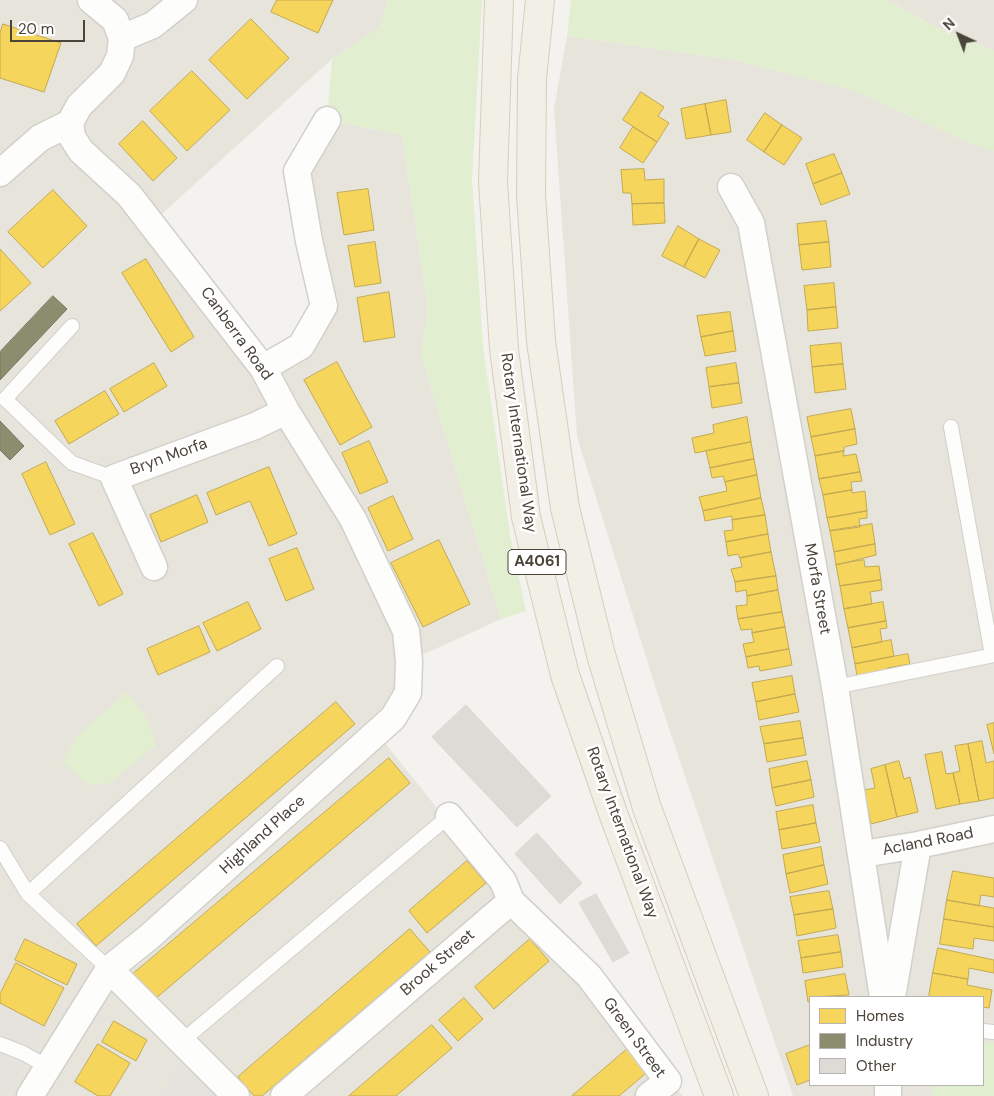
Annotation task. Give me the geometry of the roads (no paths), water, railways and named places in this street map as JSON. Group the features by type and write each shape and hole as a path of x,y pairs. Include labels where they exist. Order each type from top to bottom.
{"main road":[{"name":"Rotary International Way","path":"499,0 493,182 504,349 526,517 566,675 613,813 719,1096"},
{"name":"Rotary International Way","path":"540,0 532,78 531,194 541,340 565,508 601,655 648,808 754,1096"}],"street":[{"path":"0,173 40,138 70,123 78,106 112,73 120,56 122,38 115,20 91,0"},
{"path":"122,38 153,25 184,0"},
{"path":"263,368 301,346 324,306 308,241 297,171 327,120"},
{"name":"Canberra Road","path":"70,123 72,137 81,151 129,194 263,368 286,410 353,520 406,631 409,661 408,692"},
{"name":"Morfa Street","path":"731,187 751,222 835,687 863,854 883,996"},
{"name":"Bryn Morfa","path":"154,567 114,478 255,426 286,410"},
{"name":"Highland Place","path":"30,1096 109,969 149,936 393,718 408,692"},
{"path":"449,816 503,881 511,901"},
{"name":"Acland Road","path":"863,854 918,846 994,829"},
{"path":"892,996 918,846"},
{"name":"Green Street","path":"511,901 589,976 668,1081 649,1096"},
{"name":"Brook Street","path":"284,1096 511,901"},
{"path":"109,969 236,1096"}],"lane":[{"path":"72,326 5,399 72,463 114,478"},
{"path":"835,687 993,655 951,427"},
{"path":"28,894 278,666"},
{"path":"181,1042 449,816"},
{"path":"0,848 28,894 109,969"},
{"path":"0,1044 23,1052 48,1066"}]}
